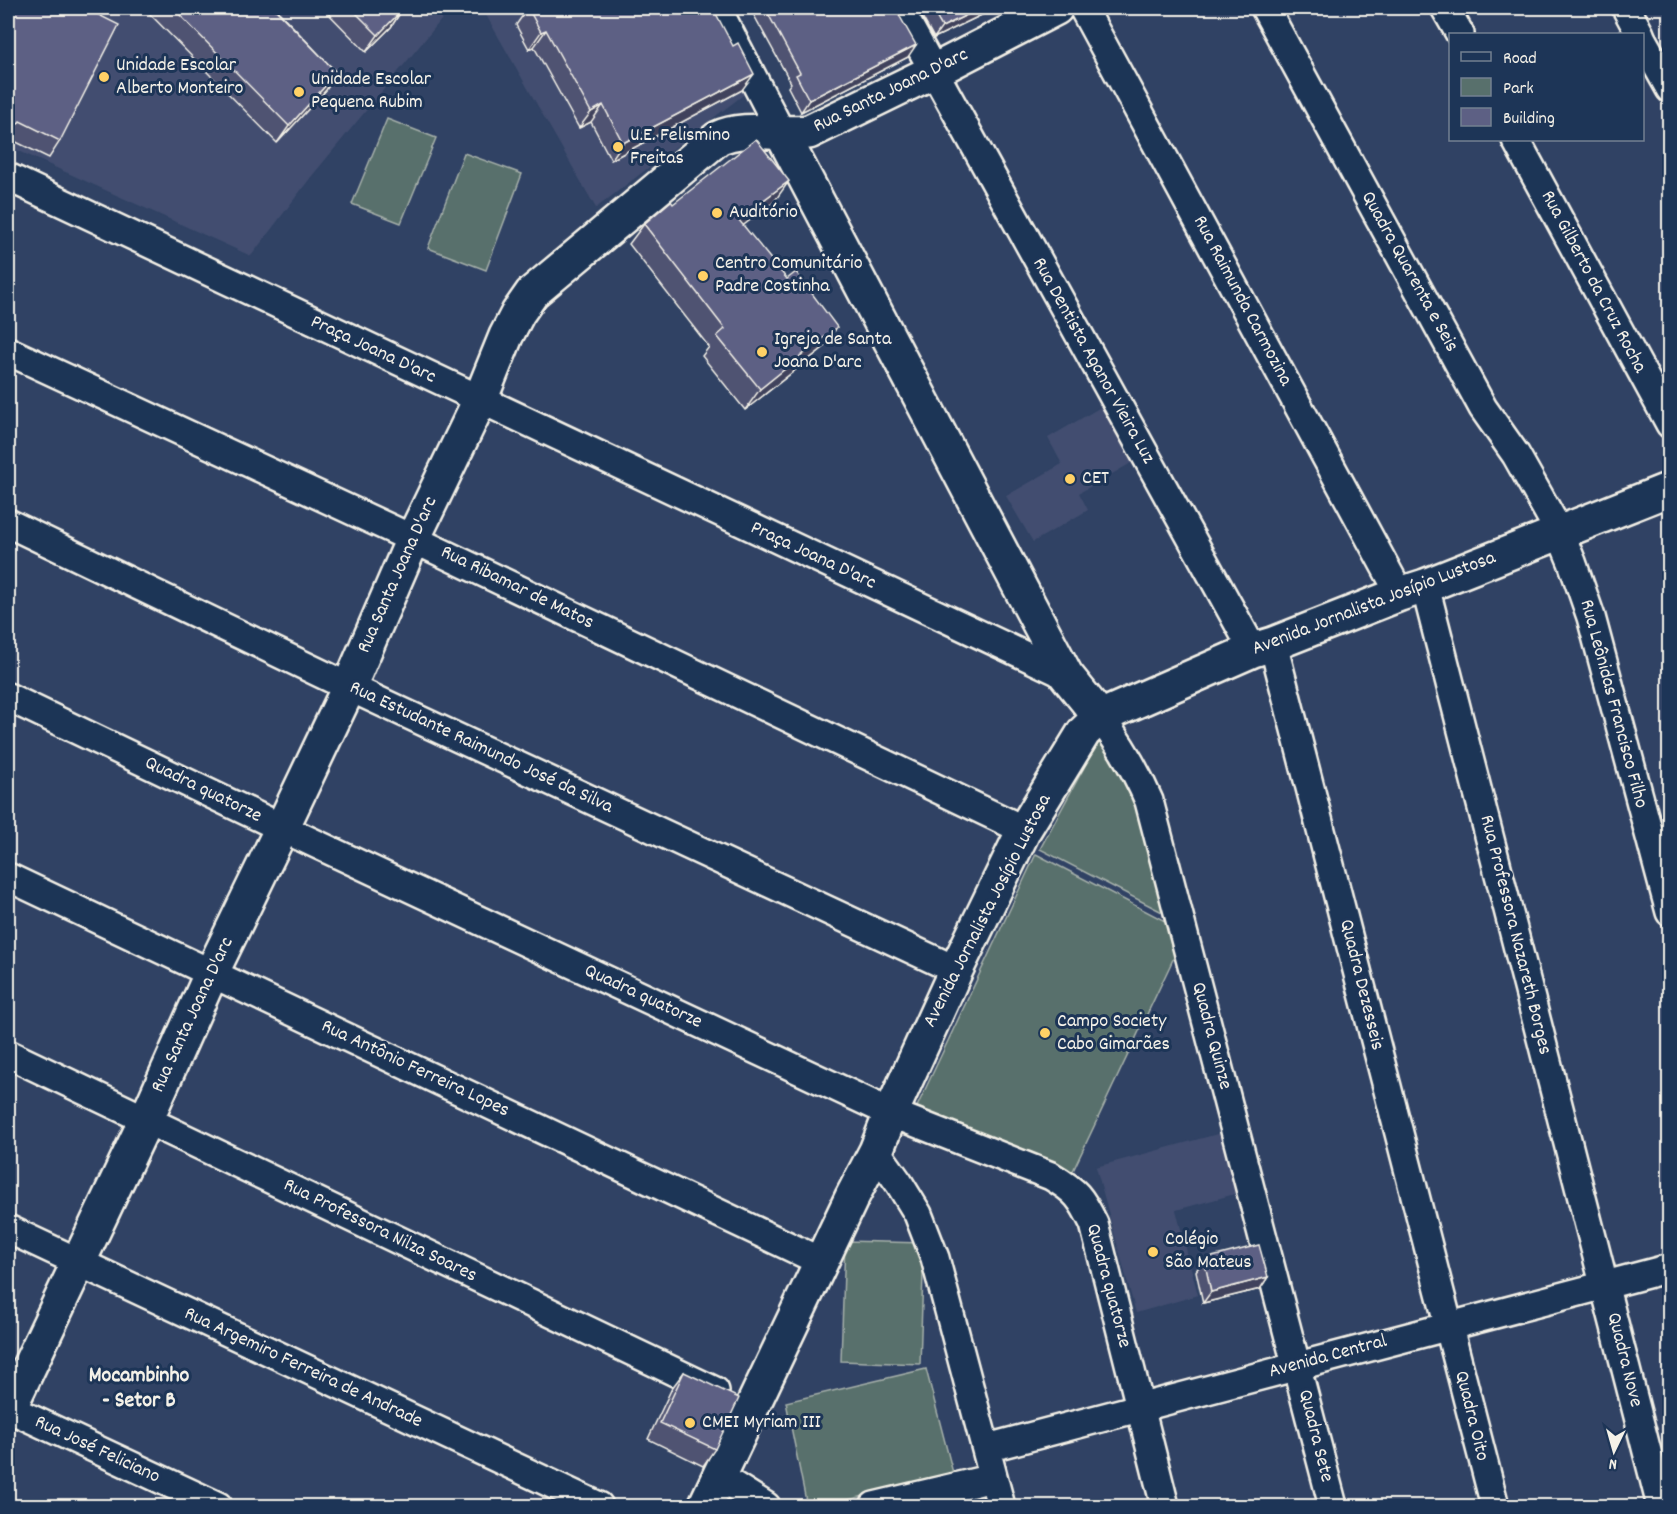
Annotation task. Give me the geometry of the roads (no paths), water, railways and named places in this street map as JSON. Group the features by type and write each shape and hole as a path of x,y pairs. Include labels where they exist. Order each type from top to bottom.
{"street":[{"path":"717,8 1066,675 1100,717"},
{"name":"Rua Dentista Aganor Vieira Luz","path":"899,8 1263,647"},
{"name":"Rua Santa Joana D'arc","path":"8,1409 146,1120 212,972 349,687 413,538 480,400 518,313 539,285 711,142 725,135 736,133 809,132 1056,8"},
{"name":"Rua Raimunda Carmozina","path":"1083,8 1412,590"},
{"name":"Quadra Quarenta e Seis","path":"1264,8 1484,408 1516,455 1560,533"},
{"path":"1445,8 1459,33"},
{"path":"1626,8 1639,33"},
{"path":"1644,43 1670,89"},
{"name":"Rua Gilberto da Cruz Rocha","path":"1517,141 1670,424"},
{"name":"Praça Joana D'arc","path":"8,177 1066,675"},
{"name":"Rua Ribamar de Matos","path":"8,351 413,538 1024,830"},
{"name":"Avenida Jornalista Josípio Lustosa","path":"705,1506 876,1151 956,970 1024,830 1084,732 1100,717 1263,647 1670,489"},
{"name":"Rua Estudante Raimundo José da Silva","path":"8,523 349,687 956,970"},
{"name":"Rua Leônidas Francisco Filho","path":"1560,533 1591,617 1670,912"},
{"name":"Rua Professora Nazareth Borges","path":"1412,590 1604,1284"},
{"name":"Quadra Dezesseis","path":"1263,647 1448,1326"},
{"name":"Quadra quatorze","path":"8,697 891,1113 1051,1176 1070,1187 1082,1199 1094,1224 1165,1506"},
{"name":"Quadra Quinze","path":"1100,717 1134,767 1149,801 1297,1365"},
{"name":"Rua Antônio Ferreira Lopes","path":"8,877 822,1262"},
{"name":"Rua Professora Nilza Soares","path":"8,1054 752,1409"},
{"path":"876,1151 918,1214 935,1258 1001,1506"},
{"name":"Rua Argemiro Ferreira de Andrade","path":"8,1229 599,1506"},
{"name":"Avenida Central","path":"987,1448 1670,1268"},
{"name":"Quadra Nove","path":"1604,1284 1661,1506"},
{"name":"Quadra Oito","path":"1448,1326 1495,1506"},
{"name":"Quadra Sete","path":"1297,1365 1333,1506"},
{"name":"Rua José Feliciano","path":"8,1409 218,1506"},
{"path":"720,1477 766,1506"},
{"path":"874,1506 993,1478"}],"place":[{"name":"Unidade Escolar Alberto Monteiro","path":"104,77"},
{"name":"Unidade Escolar Pequena Rubim","path":"299,92"},
{"name":"U.E. Felismino Freitas","path":"618,147"},
{"name":"Auditório","path":"717,213"},
{"name":"Centro Comunitário Padre Costinha","path":"703,276"},
{"name":"Igreja de Santa Joana D'arc","path":"762,352"},
{"name":"CET","path":"1070,479"},
{"name":"Campo Society Cabo Gimarães","path":"1045,1033"},
{"name":"Colégio São Mateus","path":"1153,1252"},
{"name":"CMEI Myriam III","path":"690,1423"}],"district":[{"name":"Mocambinho - Setor B","path":"139,1388"}]}
